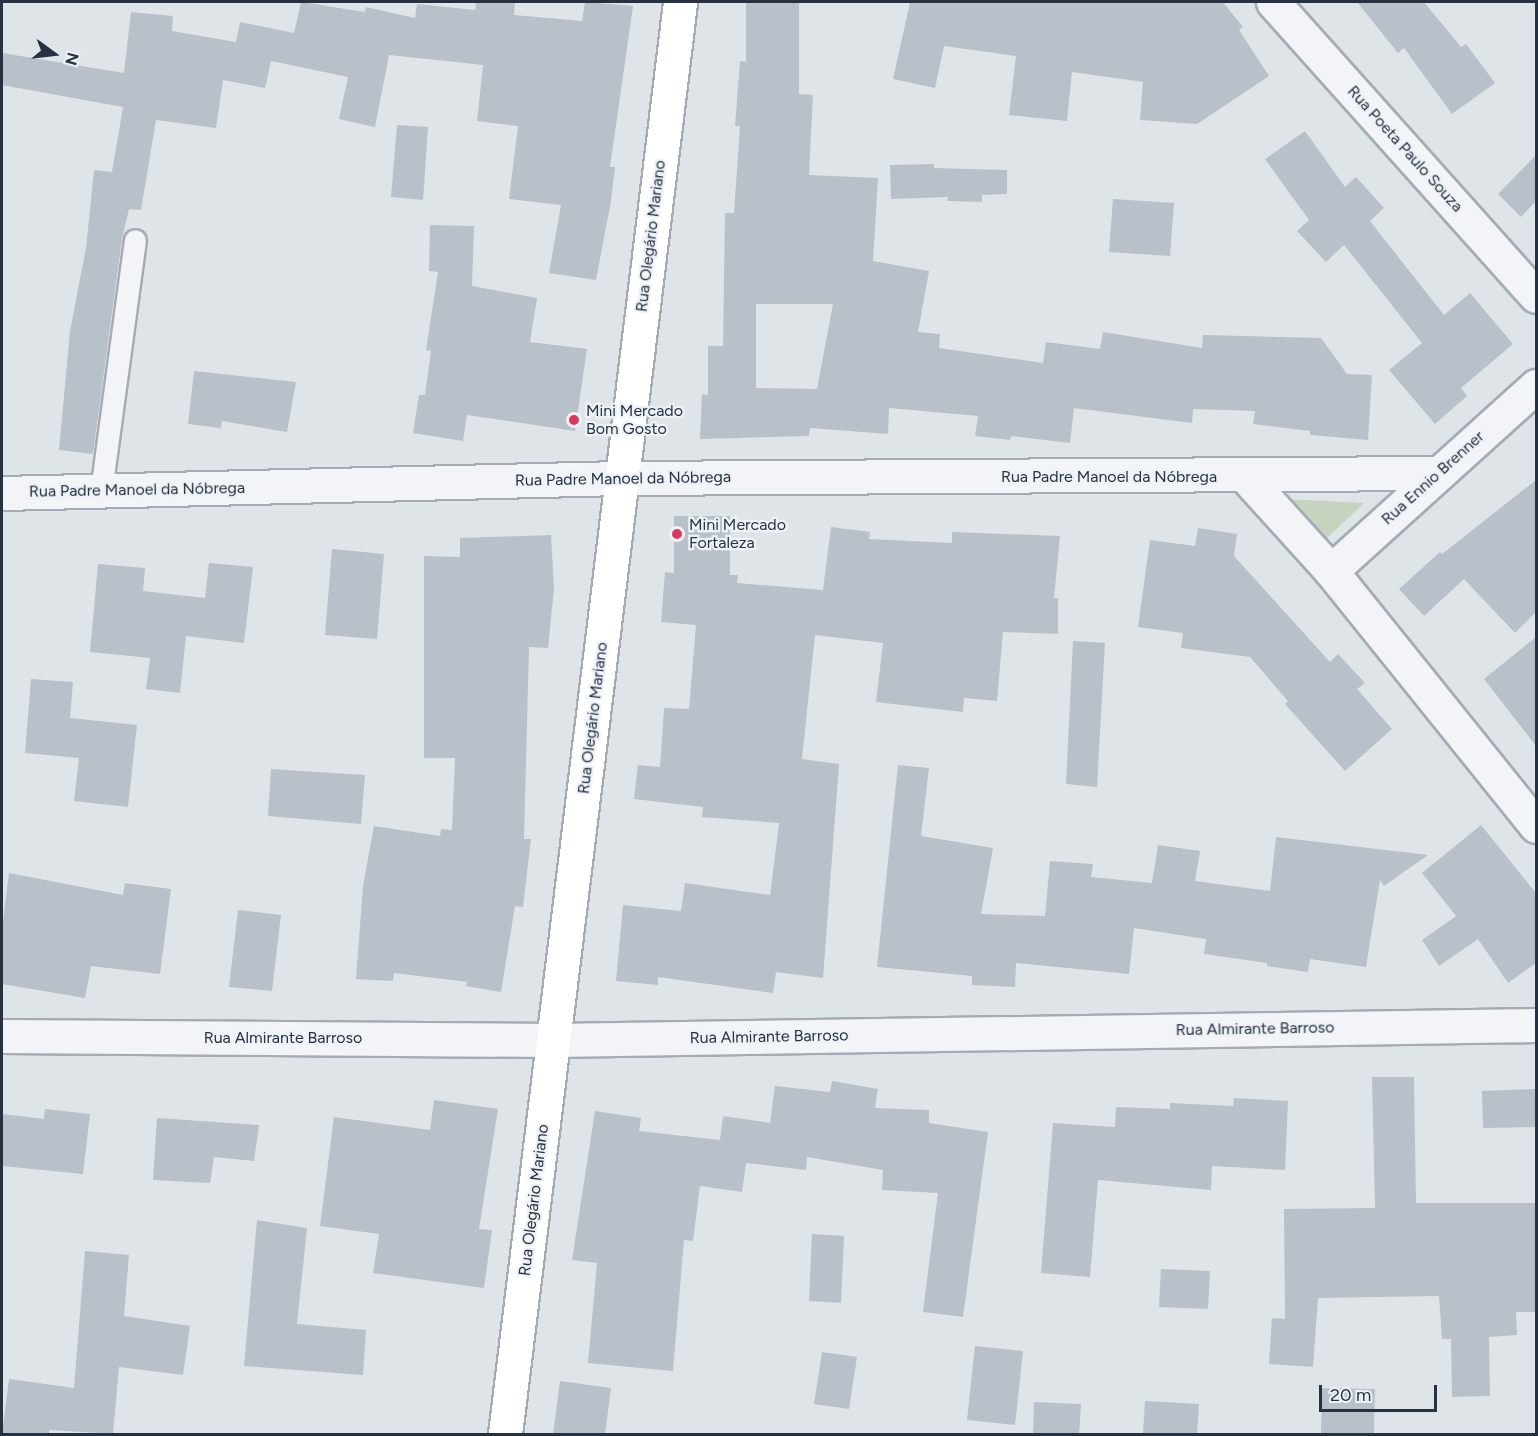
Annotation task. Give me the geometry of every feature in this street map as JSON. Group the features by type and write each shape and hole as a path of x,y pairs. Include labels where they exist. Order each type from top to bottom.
{"street":[{"name":"Rua Olegário Mariano","path":"505,1434 680,2"},
{"name":"Rua Poeta Paulo Souza","path":"1273,2 1536,296"},
{"name":"Rua Ennio Brenner","path":"1330,571 1536,386"},
{"name":"Rua Padre Manoel da Nóbrega","path":"2,493 622,478 1245,476 1439,473"},
{"path":"1245,476 1330,571 1536,826"},
{"name":"Rua Almirante Barroso","path":"2,1036 553,1040 1536,1025"}],"lane":[{"path":"101,491 135,240"}],"green space":[{"path":"1286,499 1364,503 1327,538"}],"building":[{"path":"301,2 365,12 366,7 415,18 417,4 475,10 476,2 515,2 514,15 582,21 585,2 633,6 610,167 615,167 611,201 596,280 549,273 561,205 509,199 518,126 477,121 483,65 389,55 375,127 339,119 348,77 271,61 265,88 223,80 216,128 156,120 141,210 129,209 122,238 93,454 59,450 70,331 86,248 94,170 112,172 123,107 2,85 2,53 124,73 131,12 173,16 172,31 236,42 240,22 294,33"},
{"path":"746,2 799,2 799,94 813,95 809,175 878,178 873,261 929,271 918,332 940,334 939,348 1043,363 1046,342 1100,349 1103,332 1202,348 1203,335 1321,338 1347,374 1372,375 1368,440 1310,435 1310,431 1253,424 1255,411 1193,409 1192,423 1074,408 1070,443 1011,436 1010,440 975,436 978,416 889,408 888,434 810,428 809,436 700,439 702,394 708,395 708,346 723,346 725,213 734,213 740,126 735,126 740,61 746,62","holes":["756,304 833,304 817,389 756,388"]},
{"path":"910,2 1223,2 1243,27 1239,30 1269,76 1197,124 1140,120 1143,82 1072,72 1067,121 1009,115 1016,56 944,46 935,88 893,79"},
{"path":"1357,2 1424,2 1461,47 1466,44 1495,83 1452,114 1404,48 1398,53"},
{"path":"397,125 428,127 423,200 391,197"},
{"path":"1305,131 1345,187 1356,177 1384,208 1370,221 1444,315 1470,293 1513,344 1461,388 1467,396 1435,424 1389,370 1422,343 1344,245 1326,262 1297,231 1309,220 1265,159"},
{"path":"1536,155 1536,201 1521,217 1498,194"},
{"path":"934,164 934,168 1007,170 1007,194 982,195 982,202 947,201 948,197 891,199 890,165"},
{"path":"1113,199 1174,203 1170,256 1109,252"},
{"path":"430,225 474,226 472,286 537,298 530,342 587,349 575,431 467,415 463,441 413,433 419,395 425,395 431,351 426,350 438,272 429,271"},
{"path":"194,371 296,382 287,432 222,421 221,428 188,424"},
{"path":"1536,480 1536,612 1515,633 1464,579 1424,616 1399,589 1440,552 1442,554"},
{"path":"674,516 730,516 730,575 738,575 737,583 823,590 831,527 870,532 869,539 952,543 952,532 1060,536 1054,598 1058,598 1058,634 1003,632 997,701 964,698 963,712 876,702 883,643 815,635 802,759 839,764 823,978 776,972 773,993 658,977 658,985 616,981 623,905 681,911 685,883 770,895 779,823 702,817 703,807 634,799 638,765 660,767 664,708 689,709 696,625 661,622 665,572 674,573"},
{"path":"1198,528 1237,534 1234,556 1330,662 1338,654 1365,683 1357,689 1392,729 1345,771 1285,704 1288,701 1250,657 1181,648 1183,633 1138,627 1150,540 1195,546"},
{"path":"551,535 554,588 548,648 529,647 524,839 531,839 523,907 515,906 501,992 466,986 467,982 394,973 393,981 356,979 363,886 374,826 440,836 441,829 452,830 455,758 424,758 424,556 460,557 460,538"},
{"path":"332,549 384,554 377,639 325,635"},
{"path":"209,563 253,567 244,643 186,636 180,693 146,689 150,658 90,652 98,564 145,568 143,591 205,598"},
{"path":"1536,637 1536,746 1484,679"},
{"path":"1073,641 1105,643 1097,787 1066,784"},
{"path":"31,679 73,682 70,718 137,725 128,807 74,801 79,758 25,753"},
{"path":"898,765 929,768 921,836 993,848 981,914 1045,916 1050,861 1093,864 1091,877 1152,883 1158,845 1200,851 1195,881 1270,891 1276,837 1428,855 1384,886 1380,880 1366,967 1310,959 1308,972 1267,966 1267,963 1204,954 1206,939 1134,928 1129,974 1016,963 1015,987 972,985 972,976 877,967"},
{"path":"271,769 365,775 361,824 268,816"},
{"path":"1481,825 1536,893 1536,963 1508,983 1478,939 1439,966 1422,940 1456,916 1422,873"},
{"path":"9,873 123,895 125,883 171,889 160,974 91,966 85,998 2,984 2,929"},
{"path":"238,910 281,915 272,991 229,987"},
{"path":"1372,1077 1414,1077 1416,1203 1536,1203 1536,1312 1516,1312 1517,1335 1489,1337 1490,1396 1452,1397 1451,1339 1442,1339 1439,1296 1318,1298 1313,1367 1269,1364 1272,1318 1285,1319 1284,1209 1375,1208"},
{"path":"832,1081 878,1089 875,1108 929,1110 929,1123 988,1132 963,1317 923,1312 938,1193 882,1190 883,1170 807,1157 806,1170 746,1163 742,1192 700,1186 693,1241 684,1240 673,1371 588,1363 597,1263 572,1260 595,1111 641,1118 639,1131 720,1140 723,1116 770,1123 775,1086 830,1092"},
{"path":"1536,1089 1536,1127 1483,1128 1482,1091"},
{"path":"1234,1098 1288,1101 1285,1170 1212,1166 1211,1190 1098,1180 1090,1277 1041,1273 1053,1123 1115,1127 1116,1107 1170,1109 1170,1103 1233,1106"},
{"path":"434,1100 498,1109 479,1229 492,1230 484,1288 373,1273 379,1234 320,1226 334,1117 430,1130"},
{"path":"45,1109 90,1114 83,1174 2,1166 2,1114 44,1119"},
{"path":"157,1118 259,1125 254,1161 214,1157 210,1183 153,1180"},
{"path":"257,1220 307,1228 297,1324 366,1330 363,1375 244,1366"},
{"path":"812,1234 844,1236 841,1303 809,1301"},
{"path":"85,1251 129,1255 124,1316 190,1326 183,1375 119,1367 113,1434 49,1430 49,1434 2,1434 9,1379 74,1388"},
{"path":"1161,1269 1210,1271 1208,1309 1159,1307"},
{"path":"975,1346 1023,1351 1015,1425 967,1420"},
{"path":"822,1352 857,1357 849,1409 814,1404"},
{"path":"560,1381 611,1388 605,1434 553,1434"},
{"path":"1322,1388 1375,1389 1374,1434 1321,1434"},
{"path":"1145,1401 1199,1404 1197,1434 1143,1434"},
{"path":"1034,1402 1081,1404 1079,1434 1033,1434"}],"place":[{"name":"Mini Mercado Bom Gosto","path":"574,420"},
{"name":"Mini Mercado Fortaleza","path":"677,534"}]}
